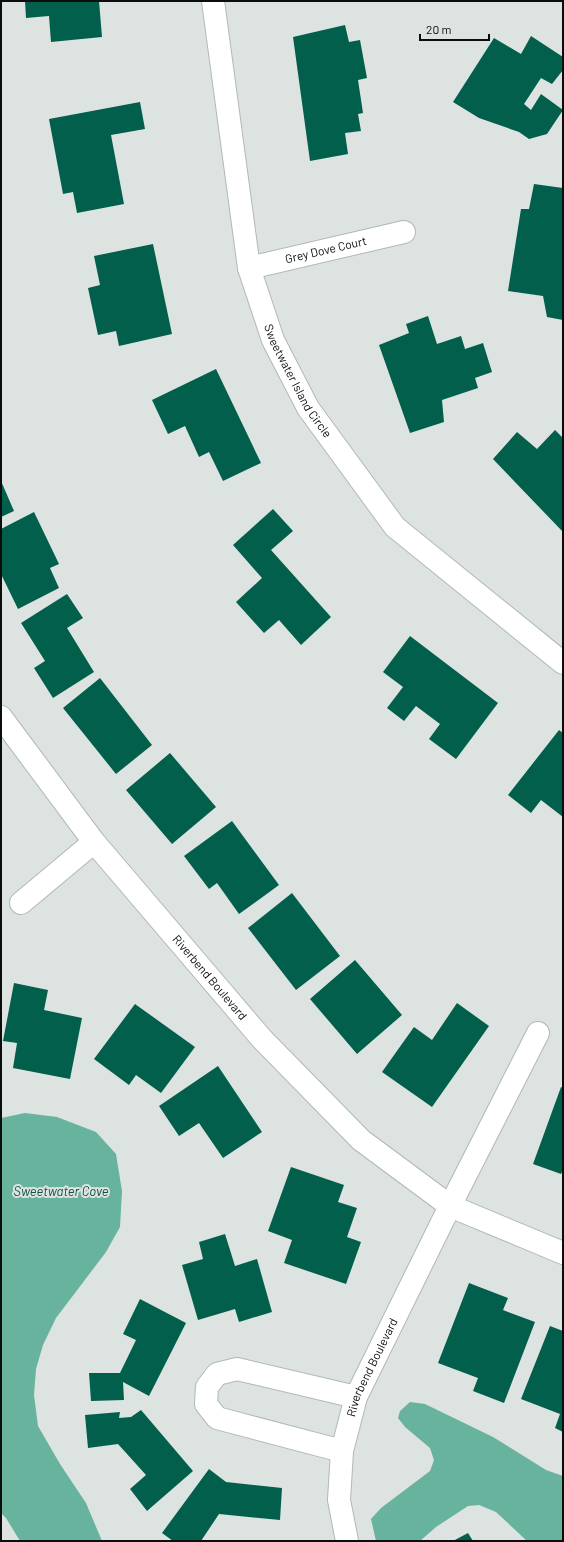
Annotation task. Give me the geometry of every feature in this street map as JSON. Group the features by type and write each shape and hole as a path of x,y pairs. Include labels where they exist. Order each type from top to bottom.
{"street":[{"name":"Sweetwater Island Circle","path":"213,1 249,268 273,340 308,408 395,527 563,663"},
{"name":"Grey Dove Court","path":"249,268 404,232"},
{"name":"Riverbend Boulevard","path":"1,717 94,842 262,1039 362,1140 450,1206 563,1253"},
{"path":"21,903 94,842"},
{"name":"Riverbend Boulevard","path":"347,1541 339,1500 342,1451 356,1397 450,1206 538,1033"},
{"path":"342,1451 218,1418 206,1404 207,1388 217,1374 237,1369 356,1397"}],"water":[{"name":"Sweetwater Cove","path":"25,1113 57,1117 96,1132 116,1154 122,1191 120,1227 106,1252 56,1318 43,1345 36,1369 34,1395 38,1426 60,1464 86,1503 102,1541 20,1541 6,1518 1,1513 1,1118"},
{"path":"410,1402 425,1404 493,1437 546,1470 563,1476 563,1541 527,1541 496,1512 479,1505 468,1506 436,1527 420,1541 376,1541 371,1519 381,1508 430,1471 434,1460 430,1448 405,1427 398,1418 400,1411"}],"building":[{"path":"25,1 99,1 102,37 51,42 49,16 26,18"},
{"path":"345,25 349,42 360,40 367,78 358,80 363,113 358,114 361,131 345,133 348,154 310,161 293,37"},
{"path":"531,36 563,57 563,70 552,84 541,78 524,104 531,110 541,94 563,110 547,134 529,139 519,132 479,118 453,102 494,38 521,54"},
{"path":"140,102 145,129 111,135 124,204 77,213 73,192 63,194 49,119"},
{"path":"534,184 563,188 563,320 547,317 543,296 508,291 521,209 529,209"},
{"path":"153,244 172,334 119,346 116,331 98,335 88,288 100,285 94,256"},
{"path":"428,316 437,344 461,336 465,349 483,343 492,372 475,378 478,388 442,400 444,422 410,433 379,345 409,333 406,324"},
{"path":"216,369 261,463 223,481 209,452 199,457 185,426 168,434 152,400"},
{"path":"555,430 563,438 563,532 493,459 517,432 537,449"},
{"path":"1,481 14,511 1,517"},
{"path":"273,509 293,531 271,550 331,617 301,645 279,620 264,633 236,602 262,578 233,545"},
{"path":"34,512 59,564 50,568 59,588 18,609 1,574 1,529"},
{"path":"67,594 83,618 67,628 94,672 53,698 34,668 45,661 21,623"},
{"path":"410,636 498,703 456,759 429,739 440,724 416,706 404,721 387,708 403,687 383,672"},
{"path":"100,678 152,745 116,774 63,708"},
{"path":"559,730 563,733 563,817 541,800 531,813 508,795"},
{"path":"170,753 216,807 172,844 126,790"},
{"path":"232,821 279,885 239,914 217,883 209,889 184,856"},
{"path":"292,893 340,956 296,990 248,928"},
{"path":"355,960 402,1015 357,1054 310,999"},
{"path":"14,983 48,990 44,1010 82,1018 70,1079 13,1068 17,1043 3,1041"},
{"path":"457,1003 489,1026 432,1107 382,1072 414,1027 432,1040"},
{"path":"135,1004 195,1047 161,1093 136,1075 129,1085 94,1059"},
{"path":"218,1066 262,1132 223,1158 199,1123 179,1136 159,1106"},
{"path":"561,1087 563,1088 563,1170 561,1174 533,1164"},
{"path":"291,1167 344,1185 338,1202 357,1208 347,1237 361,1242 346,1284 284,1263 292,1240 268,1231"},
{"path":"225,1234 235,1266 257,1259 272,1312 239,1322 235,1309 198,1320 182,1265 203,1259 199,1242"},
{"path":"469,1283 508,1298 503,1310 535,1322 504,1403 473,1391 478,1378 438,1363"},
{"path":"140,1299 186,1323 149,1396 123,1382 124,1400 91,1401 89,1373 120,1373 136,1340 123,1334"},
{"path":"550,1326 563,1331 563,1432 555,1428 560,1414 521,1399"},
{"path":"141,1410 193,1471 147,1511 130,1489 146,1475 118,1444 88,1448 85,1415 120,1412 119,1418 131,1417"},
{"path":"209,1469 226,1482 282,1488 280,1520 219,1514 201,1541 173,1541 162,1533"},
{"path":"468,1533 473,1541 453,1541"}]}
